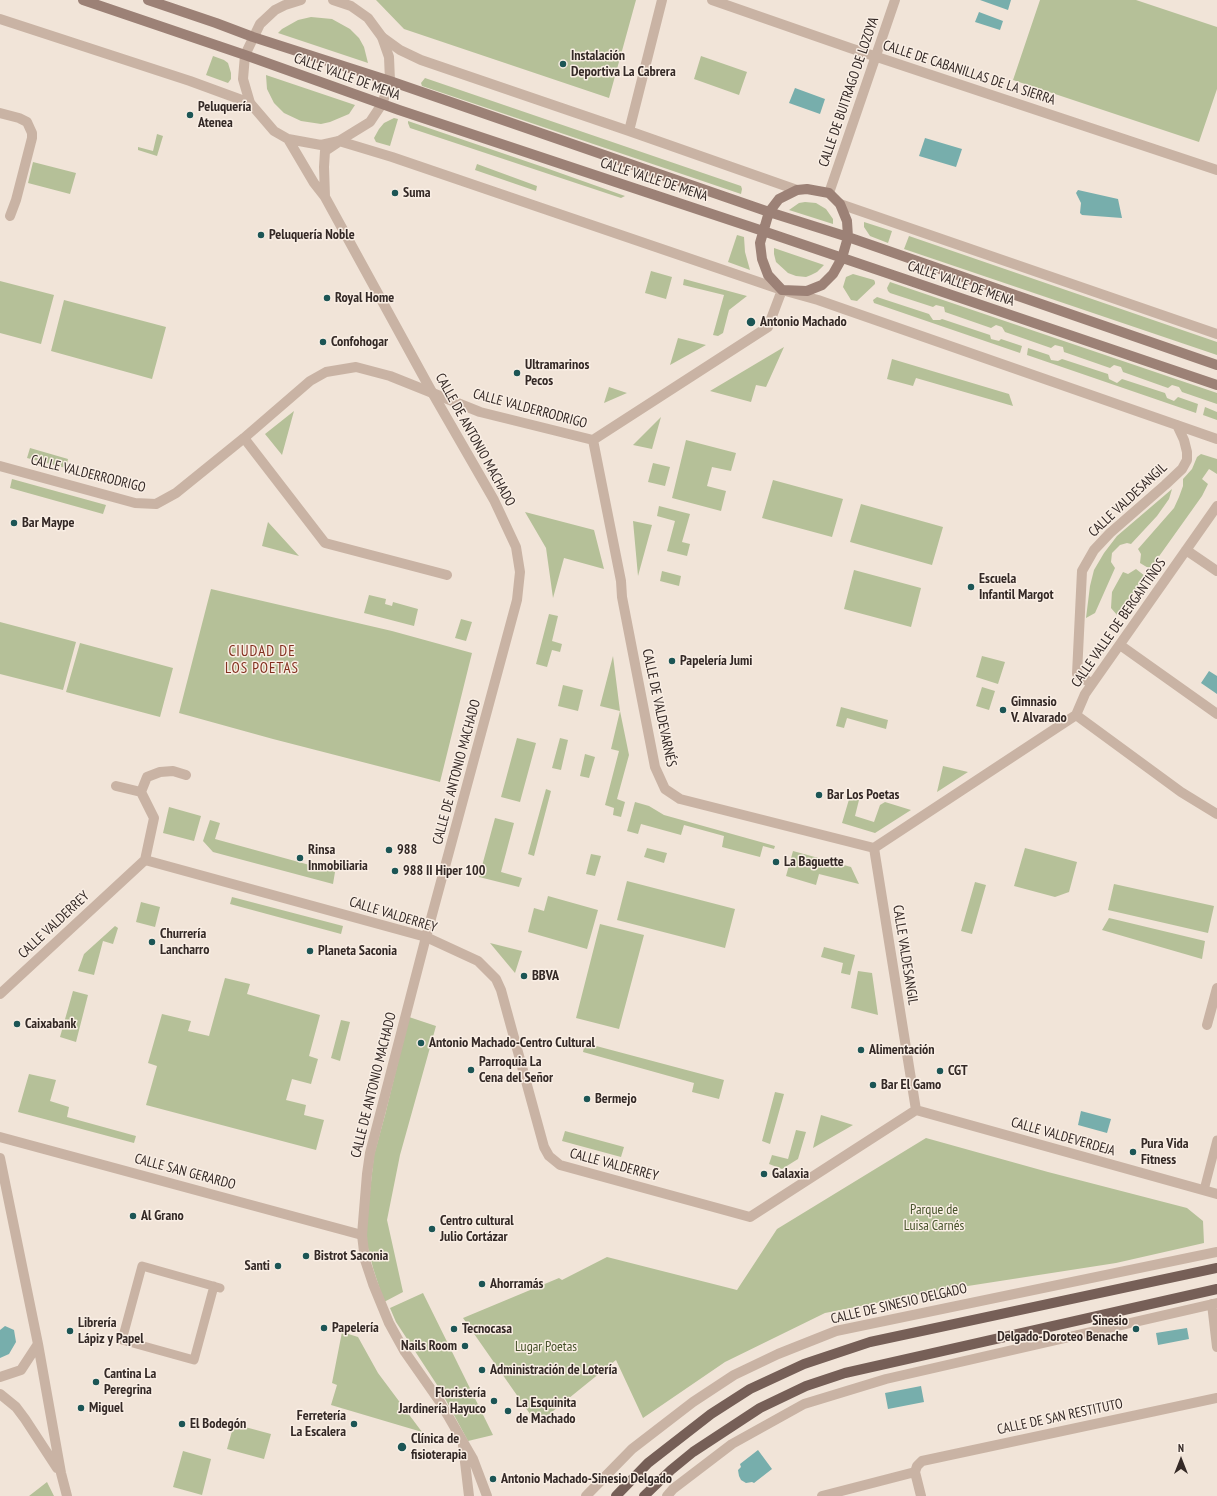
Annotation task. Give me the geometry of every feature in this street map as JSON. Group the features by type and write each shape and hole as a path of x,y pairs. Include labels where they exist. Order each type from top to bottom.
{"main road":[{"name":"CALLE VALLE DE MENA","path":"83,0 245,55 382,104 1217,385"},
{"name":"CALLE VALLE DE MENA","path":"148,0 253,37 390,81 769,212 848,237 1217,365"},
{"path":"807,189 829,193 840,204 847,221 848,237 842,258 833,274 822,284 807,291 782,290 768,275 762,259 760,243 769,212 778,199 797,190 807,189"},
{"path":"616,1496 648,1463 711,1414 750,1389 804,1364 870,1342 1217,1268"},
{"path":"644,1496 671,1470 700,1447 760,1408 806,1386 845,1373 1217,1289"}],"street":[{"path":"301,0 286,2 260,24 245,55 243,79 250,103 274,131 288,139 321,145 340,141 370,122 382,104 390,81 389,57 382,37 368,18 351,6 335,0"},
{"path":"629,130 662,0"},
{"name":"CALLE DE CABANILLAS DE LA SIERRA","path":"712,0 876,57 1217,170"},
{"name":"CALLE DE BUITRAGO DE LOZOYA","path":"829,193 895,0"},
{"path":"0,19 190,81 250,103"},
{"path":"382,37 400,50 421,60 629,130 797,190"},
{"path":"0,113 19,118 27,122 32,133 16,200 10,216"},
{"name":"CALLE DE ANTONIO MACHADO","path":"288,139 314,183 325,197 433,394 494,500 516,547 520,572 517,600 426,937 370,1153 362,1234 365,1260 387,1318 405,1352 440,1402 473,1459 487,1496"},
{"path":"340,141 392,157 782,290 818,300 1217,439"},
{"name":"CALLE DE ANTONIO MACHADO","path":"325,197 324,168 326,151 340,141"},
{"path":"840,204 1217,334"},
{"name":"CALLE VALDERRODRIGO","path":"0,466 135,503 156,504 176,493 244,438 310,381 326,372 356,367 390,376 480,412 593,440 768,327 782,290"},
{"name":"CALLE VALDESANGIL","path":"1092,684 1077,674 1082,570 1094,550 1110,533 1182,469 1187,460 1187,452 1184,440 1176,425"},
{"path":"244,438 325,543 447,575"},
{"name":"CALLE DE VALDEVARNÉS","path":"593,440 621,581 622,597 655,767 665,789 680,799 874,848"},
{"name":"CALLE VALLE DE BERGANTIÑOS","path":"1076,715 1085,694 1217,506"},
{"path":"1186,550 1217,571"},
{"path":"1120,645 1217,714"},
{"path":"874,848 1076,715 1181,792 1217,814"},
{"path":"145,860 154,818 141,792 147,777 160,772 173,771 186,775"},
{"path":"116,786 141,792"},
{"name":"CALLE VALDESANGIL","path":"874,848 916,1110"},
{"name":"CALLE VALDERREY","path":"0,994 145,860 426,937 478,961 496,979 505,1003 543,1143 548,1156 560,1165 750,1218 916,1110"},
{"path":"1207,1025 1217,988"},
{"name":"CALLE VALDEVERDEJA","path":"916,1110 1217,1194"},
{"name":"CALLE SAN GERARDO","path":"0,1137 362,1234"},
{"path":"1204,1190 1217,1140"},
{"path":"0,1158 38,1344 60,1473 67,1496"},
{"name":"CALLE DE SINESIO DELGADO","path":"586,1496 632,1449 693,1402 734,1376 778,1354 836,1331 1217,1252"},
{"path":"142,1266 217,1287 194,1360 122,1340 142,1266"},
{"path":"666,1496 732,1444 804,1404 886,1379 1215,1303 1217,1347"},
{"path":"0,1377 21,1370 38,1344"},
{"path":"0,1394 16,1407 60,1473"},
{"name":"CALLE DE SAN RESTITUTO","path":"822,1496 915,1472 922,1461 1217,1398"},
{"name":"CALLE DE ANTONIO MACHADO","path":"463,1442 469,1496"},
{"path":"915,1472 921,1496"}],"green space":[{"name":"Instalación Deportiva La Cabrera","path":"376,0 636,0 609,98 404,29"},
{"path":"1040,0 1136,0 1217,27 1217,89 1199,142 1013,80"},
{"path":"311,17 332,19 350,29 359,38 364,47 368,63 278,33 298,20"},
{"path":"213,56 228,63 231,79 228,83 206,75"},
{"path":"701,56 747,72 739,95 694,79"},
{"path":"266,75 355,105 349,114 330,122 321,124 301,121 284,113 274,103 267,89"},
{"path":"425,78 741,186 741,194 422,86 421,83"},
{"path":"394,118 398,119 390,146 376,142 374,138 379,129 384,123"},
{"path":"408,121 625,196 621,198 410,128"},
{"path":"157,134 163,136 157,156 138,150 138,147 153,151"},
{"path":"33,162 76,173 70,194 28,183"},
{"path":"477,164 537,186 536,191 475,170"},
{"path":"799,203 816,203 826,209 833,219 833,224 789,210"},
{"path":"864,222 892,231 888,243 870,236 864,227"},
{"path":"737,235 744,237 745,252 750,270 728,262"},
{"path":"909,236 1217,342 1217,355 904,249"},
{"path":"774,248 824,265 817,272 806,277 796,276 788,273 776,262"},
{"path":"651,271 672,277 666,299 645,293"},
{"path":"853,274 874,280 875,282 875,284 857,301 851,300 843,287 846,277"},
{"path":"684,279 747,296 729,310 723,333 718,336 713,335 724,295 683,285"},
{"path":"0,281 54,295 41,344 0,333"},
{"path":"890,282 1217,393 1217,404 1182,392 1179,387 1172,385 1168,388 1123,372 1121,367 1114,365 1110,368 1064,352 1063,347 1055,345 1051,348 1005,332 1002,327 996,325 991,328 945,312 944,307 936,305 933,307 890,293 887,288"},
{"path":"877,297 929,314 933,320 942,319 990,335 991,339 999,341 1001,339 1022,346 1020,353 874,303 873,300"},
{"path":"64,300 166,327 152,379 51,351"},
{"path":"678,338 706,345 670,365"},
{"path":"784,347 766,387 756,385 751,402 710,391"},
{"path":"1028,348 1049,355 1051,360 1058,361 1062,359 1108,374 1109,379 1117,383 1122,379 1165,393 1167,398 1174,401 1178,397 1198,404 1196,413 1027,355"},
{"path":"892,359 1009,394 1013,406 916,378 913,386 887,379"},
{"path":"609,387 627,393 604,403"},
{"path":"1205,407 1217,412 1217,420 1203,415"},
{"path":"294,411 282,455 265,434"},
{"path":"661,417 652,449 633,445"},
{"path":"686,440 736,453 731,471 712,467 707,486 726,491 721,511 672,498"},
{"path":"30,448 68,459 66,468 27,458"},
{"path":"1201,454 1217,459 1217,474 1209,469 1202,479 1208,484 1202,496 1150,569 1140,563 1141,554 1138,549 1174,508 1183,486 1183,479 1192,469 1197,457"},
{"path":"653,463 670,467 665,486 648,482"},
{"path":"12,479 106,505 103,514 10,488"},
{"path":"773,480 843,499 832,537 762,518"},
{"path":"1172,489 1169,499 1157,516 1131,544 1127,543 1120,545 1112,553 1111,562 1115,568 1095,613 1086,618 1090,586 1094,570 1104,553 1117,536"},
{"path":"861,504 943,527 932,565 850,542"},
{"path":"659,506 690,514 682,542 690,544 687,556 667,551 675,521 657,516"},
{"path":"525,512 594,530 604,569 564,558 553,598 546,548"},
{"path":"633,521 652,525 638,576"},
{"path":"268,522 299,556 262,546"},
{"path":"1136,569 1145,576 1117,615 1111,608 1112,592 1123,572 1128,574"},
{"path":"854,570 921,588 911,627 844,609"},
{"path":"662,571 681,576 679,586 660,581"},
{"path":"211,589 392,631 472,653 440,782 179,713"},
{"path":"369,595 386,599 385,604 392,606 393,602 418,609 414,626 364,613"},
{"path":"549,614 558,616 552,641 562,644 560,652 552,650 547,667 536,664"},
{"path":"461,619 472,622 466,641 455,638"},
{"path":"0,622 76,642 63,690 0,674"},
{"path":"80,643 173,668 160,717 66,692"},
{"path":"613,656 620,711 600,706"},
{"path":"982,656 1005,662 998,684 976,677"},
{"path":"563,685 583,690 578,711 558,706"},
{"path":"982,687 995,691 989,710 976,706"},
{"path":"841,707 888,720 886,729 847,718 844,728 836,726"},
{"path":"620,711 629,755 617,799 625,802 621,817 613,815 614,808 605,805 619,751 611,749"},
{"path":"517,738 536,743 520,802 501,797"},
{"path":"560,738 568,740 561,770 552,768"},
{"path":"585,754 595,757 589,778 580,776"},
{"path":"943,766 968,772 937,792"},
{"path":"546,789 551,791 534,856 528,854"},
{"path":"850,796 857,797 859,800 855,816 874,822 880,805 885,802 911,810 875,833 842,823"},
{"path":"635,802 649,806 664,815 775,846 774,849 763,846 760,857 722,847 724,836 684,825 681,835 641,824 638,834 627,831"},
{"path":"169,807 201,816 194,841 163,833"},
{"path":"495,818 514,823 501,872 522,878 519,887 479,877"},
{"path":"210,820 220,823 215,839 335,872 333,884 213,852 203,841"},
{"path":"647,848 667,853 664,863 644,857"},
{"path":"1025,848 1077,862 1069,892 1055,897 1014,886"},
{"path":"793,851 851,867 859,884 819,874 816,885 786,876"},
{"path":"591,854 601,856 595,876 586,874"},
{"path":"627,881 735,909 725,948 617,920"},
{"path":"975,882 986,885 972,934 961,931"},
{"path":"1114,884 1214,906 1208,933 1108,910"},
{"path":"548,896 598,910 587,949 528,932 534,908 544,911"},
{"path":"232,897 343,926 341,934 230,904"},
{"path":"141,902 160,907 155,927 136,922"},
{"path":"1109,918 1205,941 1202,959 1102,930"},
{"path":"600,924 644,935 619,1029 576,1018"},
{"path":"115,926 118,928 113,944 103,941 94,975 78,971 84,954"},
{"path":"490,943 522,951 515,973"},
{"path":"824,947 855,955 850,975 841,973 843,963 821,957"},
{"path":"858,971 872,973 878,1015 851,1008"},
{"path":"225,978 250,984 247,994 320,1015 309,1056 318,1059 311,1084 292,1079 286,1100 306,1105 304,1115 324,1120 316,1150 146,1105 157,1066 148,1063 162,1014 191,1021 188,1031 209,1036"},
{"path":"73,991 88,995 76,1042 60,1037"},
{"path":"409,1017 436,1026 400,1155 387,1220 403,1292 384,1302 365,1236 374,1155"},
{"path":"341,1020 350,1022 340,1061 331,1058"},
{"path":"585,1043 724,1080 719,1099 692,1092 694,1083 583,1052"},
{"path":"29,1074 56,1080 50,1101 69,1107 67,1117 136,1136 134,1143 18,1112"},
{"path":"775,1092 784,1094 770,1144 762,1141"},
{"path":"821,1115 853,1125 813,1148 816,1135"},
{"path":"796,1130 806,1132 798,1159 782,1169 769,1164 772,1155 788,1159"},
{"path":"565,1131 624,1147 621,1157 562,1141"},
{"name":"Parque de Luisa Carnés","path":"926,1138 1048,1172 1187,1208 1203,1221 1204,1243 1116,1263 942,1290 825,1313 725,1362 643,1418 616,1360 537,1424 463,1318 559,1278 562,1280 607,1257 737,1290 777,1229"},
{"path":"423,1293 493,1435 468,1441 441,1391 396,1322 390,1308"},
{"path":"342,1332 358,1337 378,1373 422,1432 331,1405 337,1385 332,1383"},
{"path":"234,1424 271,1434 264,1459 227,1449"},
{"path":"183,1451 211,1459 202,1495 173,1487"},
{"path":"47,1482 54,1496 29,1496"}],"water":[{"path":"980,0 1011,0 1008,10"},
{"path":"979,12 1003,21 1000,30 975,22"},
{"path":"795,88 825,99 820,114 789,103"},
{"path":"925,138 962,149 956,167 919,156"},
{"path":"1078,190 1118,199 1122,218 1082,215 1080,213 1081,203 1076,193"},
{"path":"1209,671 1217,676 1217,694 1201,683"},
{"path":"1081,1111 1111,1119 1107,1133 1078,1125"},
{"path":"5,1326 14,1330 16,1342 9,1354 0,1358 0,1330"},
{"path":"1187,1328 1189,1339 1158,1345 1156,1333"},
{"path":"921,1386 924,1402 888,1409 885,1393"},
{"path":"758,1450 772,1469 754,1483 746,1483 741,1480 739,1476 738,1470 741,1467 740,1464"}],"place":[{"name":"Instalación Deportiva La Cabrera","path":"563,64"},
{"name":"Peluquería Atenea","path":"190,115"},
{"name":"Suma","path":"395,193"},
{"name":"Peluquería Noble","path":"261,235"},
{"name":"Royal Home","path":"327,298"},
{"name":"Antonio Machado","path":"751,322"},
{"name":"Confohogar","path":"323,342"},
{"name":"Ultramarinos Pecos","path":"517,373"},
{"name":"Bar Maype","path":"14,523"},
{"name":"Escuela Infantil Margot","path":"971,587"},
{"name":"Papelería Jumi","path":"672,661"},
{"name":"Gimnasio V. Alvarado","path":"1003,710"},
{"name":"Bar Los Poetas","path":"819,795"},
{"name":"988","path":"389,850"},
{"name":"Rinsa Inmobiliaria","path":"300,858"},
{"name":"La Baguette","path":"776,862"},
{"name":"988 II Hiper 100","path":"395,871"},
{"name":"Churrería Lancharro","path":"152,942"},
{"name":"Planeta Saconia","path":"310,951"},
{"name":"BBVA","path":"524,976"},
{"name":"Caixabank","path":"17,1024"},
{"name":"Antonio Machado-Centro Cultural","path":"421,1043"},
{"name":"Alimentación","path":"861,1050"},
{"name":"Parroquia La Cena del Señor","path":"471,1070"},
{"name":"CGT","path":"940,1071"},
{"name":"Bar El Gamo","path":"873,1085"},
{"name":"Bermejo","path":"587,1099"},
{"name":"Pura Vida Fitness","path":"1133,1152"},
{"name":"Galaxia","path":"764,1174"},
{"name":"Al Grano","path":"133,1216"},
{"name":"Centro cultural Julio Cortázar","path":"432,1229"},
{"name":"Bistrot Saconia","path":"306,1256"},
{"name":"Santi","path":"278,1266"},
{"name":"Ahorramás","path":"482,1284"},
{"name":"Papelería","path":"324,1328"},
{"name":"Tecnocasa","path":"454,1329"},
{"name":"Sinesio Delgado-Doroteo Benache","path":"1136,1329"},
{"name":"Librería Lápiz y Papel","path":"70,1331"},
{"name":"Nails Room","path":"465,1346"},
{"name":"Administración de Lotería","path":"482,1370"},
{"name":"Cantina La Peregrina","path":"96,1382"},
{"name":"Floristería Jardinería Hayuco","path":"494,1401"},
{"name":"Miguel","path":"81,1408"},
{"name":"La Esquinita de Machado","path":"508,1411"},
{"name":"El Bodegón","path":"182,1424"},
{"name":"Ferretería La Escalera","path":"354,1424"},
{"name":"Clínica de fisioterapia","path":"402,1447"},
{"name":"Antonio Machado-Sinesio Delgado","path":"493,1479"}],"district":[{"name":"CIUDAD DE LOS POETAS","path":"262,660"}],"park label":[{"name":"Lugar Poetas","path":"546,1347"}]}
